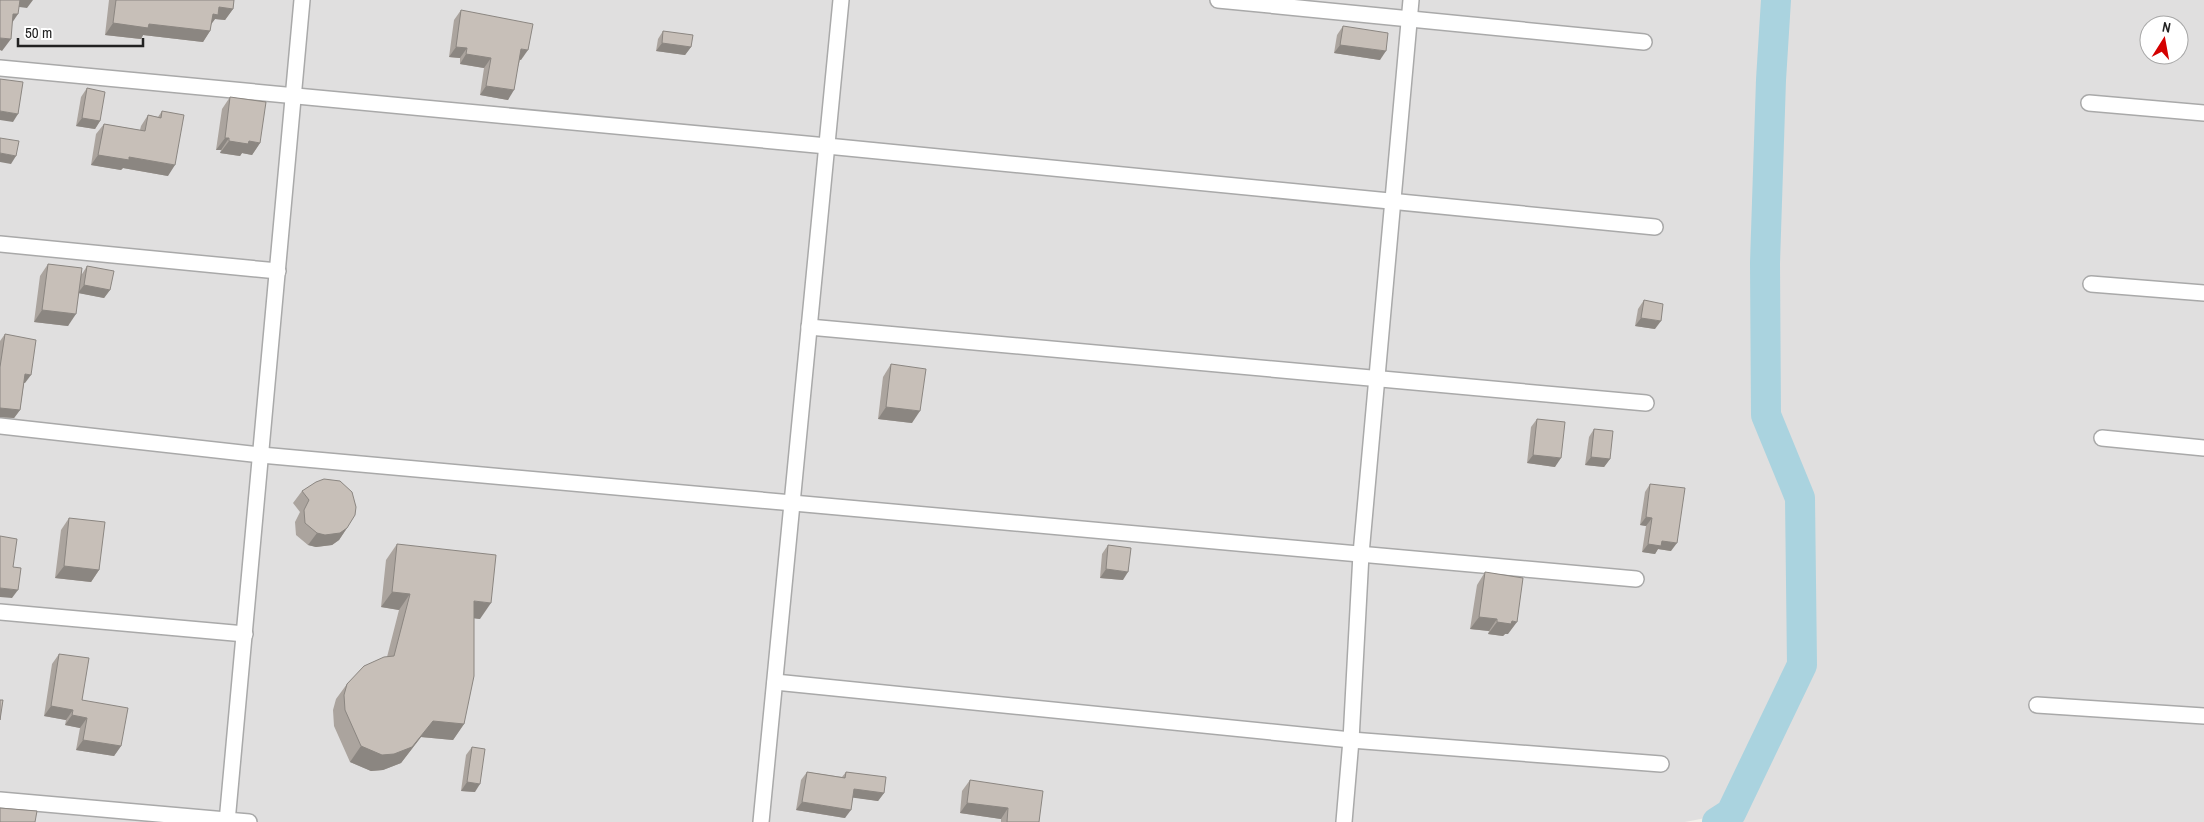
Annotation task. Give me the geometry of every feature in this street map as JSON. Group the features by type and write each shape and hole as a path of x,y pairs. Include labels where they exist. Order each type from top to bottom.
{"street":[{"path":"227,821 302,0"},
{"path":"761,822 841,0"},
{"path":"1218,0 1644,42"},
{"path":"1344,822 1351,740 1361,554 1411,0"},
{"path":"0,68 1655,227"},
{"path":"2089,103 2204,113"},
{"path":"0,244 278,271"},
{"path":"2091,284 2204,294"},
{"path":"809,327 1646,403"},
{"path":"0,426 261,455 1636,579"},
{"path":"2102,438 2204,448"},
{"path":"0,612 245,634"},
{"path":"775,682 1351,740 1661,764"},
{"path":"2036,705 2204,716"},
{"path":"0,800 249,822"}],"shaded area":[{"path":"0,0 2204,0 2204,822 1734,822 1731,813 1685,822 0,822"}],"building":[{"path":"0,0 20,0 18,14 13,14 11,39 0,38"},
{"path":"116,0 234,0 233,9 219,7 218,15 213,14 210,31 149,24 148,28 113,23"},
{"path":"461,10 533,24 528,50 521,49 514,90 486,86 491,58 466,54 467,48 456,47"},
{"path":"1343,26 1388,33 1386,51 1340,45"},
{"path":"663,31 693,35 691,47 662,43"},
{"path":"0,79 23,82 18,114 0,111"},
{"path":"87,88 105,92 100,121 82,118"},
{"path":"230,97 266,102 260,143 249,141 248,144 229,141 229,138 225,138"},
{"path":"162,111 184,115 175,165 129,157 129,160 98,155 104,124 145,131 148,115 161,118"},
{"path":"0,138 19,141 16,156 0,153"},
{"path":"48,264 82,268 76,314 42,310"},
{"path":"87,266 114,271 110,290 84,285"},
{"path":"1644,300 1663,304 1661,321 1641,318"},
{"path":"5,334 36,340 31,375 25,374 20,410 0,408 0,367"},
{"path":"891,364 926,369 920,411 886,407"},
{"path":"1537,419 1565,422 1561,458 1533,455"},
{"path":"1594,429 1613,431 1610,459 1591,457"},
{"path":"324,479 340,481 352,492 356,507 355,515 347,528 340,533 325,535 317,533 305,523 304,510 309,500 302,491"},
{"path":"1650,484 1685,488 1677,543 1662,541 1661,546 1648,544 1652,518 1646,517"},
{"path":"69,518 105,522 99,570 64,566"},
{"path":"0,536 17,539 13,567 21,568 18,590 0,588"},
{"path":"397,544 496,555 491,603 474,601 474,676 464,724 433,721 412,747 394,754 382,755 361,746 345,710 344,695 347,684 364,666 384,657 394,656 410,594 392,592"},
{"path":"1108,545 1131,548 1128,572 1106,569"},
{"path":"1485,572 1523,578 1517,622 1512,621 1511,624 1497,622 1497,619 1479,617"},
{"path":"59,654 89,658 82,700 128,708 121,746 83,740 87,718 72,715 73,710 51,706"},
{"path":"0,700 3,700 0,720"},
{"path":"472,747 485,749 480,784 467,782"},
{"path":"807,772 845,778 846,772 886,777 884,793 854,789 851,810 802,802"},
{"path":"970,780 1043,791 1039,822 1007,822 1008,808 967,803"},
{"path":"0,808 37,811 35,822 0,822"}],"waterway":[{"path":"1717,822 1731,813 1802,665 1800,498 1766,415 1765,263 1771,80 1776,0"}]}
